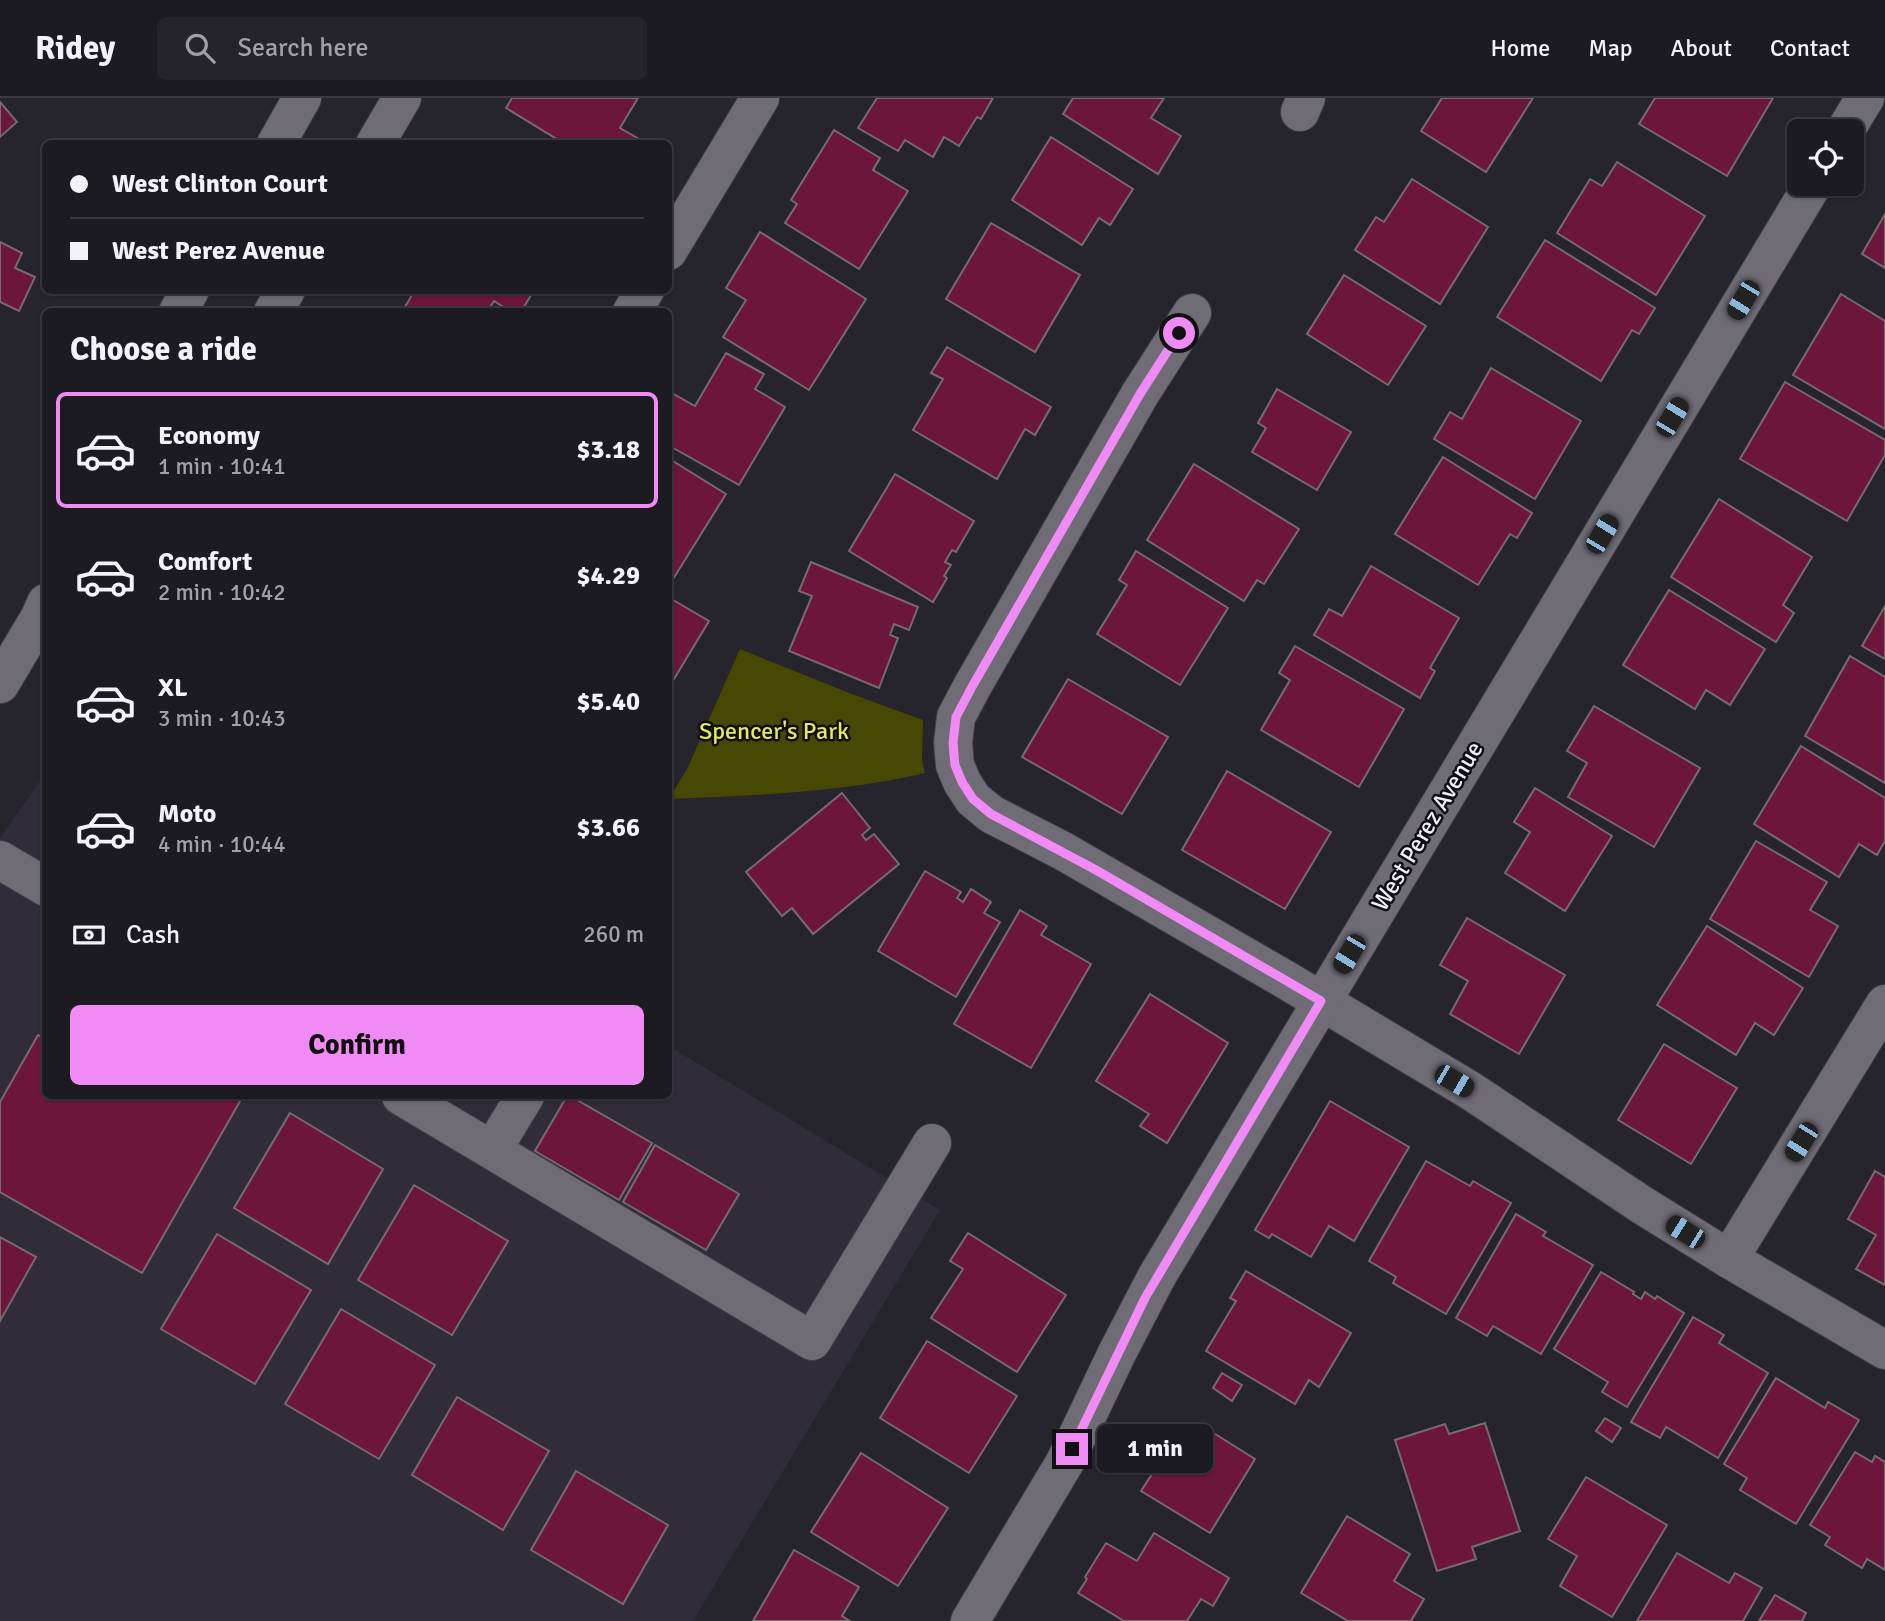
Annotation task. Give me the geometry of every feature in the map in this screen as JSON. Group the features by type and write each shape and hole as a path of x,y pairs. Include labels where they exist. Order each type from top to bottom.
{"street":[{"path":"278,140 302,98"},
{"path":"377,140 402,98"},
{"path":"672,244 760,98"},
{"path":"1852,119 1865,98"},
{"name":"West Perez Avenue","path":"971,1621 1065,1462 1151,1287 1806,196"},
{"path":"1192,313 1140,394 956,717 953,743 955,765 973,799 991,814 1074,858 1471,1091 1642,1205 1885,1350"},
{"path":"0,684 42,614"},
{"path":"0,860 42,885"},
{"path":"1729,1259 1885,1003"},
{"path":"406,1099 812,1341 932,1143"},
{"path":"493,1150 523,1099"}],"shaded area":[{"path":"42,778 42,1099 672,1099 672,1048 940,1210 693,1621 0,1621 0,838"}],"green space":[{"name":"Spencer's Park","path":"740,649 923,720 922,761 925,773 893,780 830,789 672,799 672,794 688,767"}],"building":[{"path":"512,98 638,98 620,128 641,140 558,140 506,108"},
{"path":"877,98 993,98 981,119 977,117 959,146 944,137 933,157 905,140 898,151 858,128"},
{"path":"1073,98 1164,98 1151,118 1181,136 1158,174 1063,114"},
{"path":"1442,98 1533,98 1486,172 1421,131"},
{"path":"1655,98 1773,98 1727,176 1639,124"},
{"path":"0,102 17,122 0,137"},
{"path":"834,130 880,158 873,170 908,191 859,269 785,223 797,204 791,200"},
{"path":"1051,137 1133,189 1110,225 1099,218 1082,245 1012,200"},
{"path":"1617,162 1705,216 1656,295 1557,233 1590,179 1602,186"},
{"path":"1412,179 1488,227 1440,304 1355,250 1376,217 1384,222"},
{"path":"1885,214 1885,268 1862,254"},
{"path":"991,223 1080,275 1035,352 946,299"},
{"path":"760,232 866,299 809,390 723,337 746,300 726,288"},
{"path":"1545,240 1655,308 1639,334 1632,330 1601,381 1497,317"},
{"path":"0,242 22,253 15,268 35,277 19,311 0,302"},
{"path":"1344,275 1426,326 1388,385 1307,334"},
{"path":"413,294 532,294 523,308 505,308 494,301 490,308 404,308"},
{"path":"1841,294 1885,321 1885,429 1793,375"},
{"path":"947,347 1051,407 1035,435 1025,429 997,479 913,430 943,379 931,373"},
{"path":"726,353 764,374 755,389 785,407 739,485 672,447 672,393 695,406"},
{"path":"1491,368 1581,421 1535,499 1434,439 1450,412 1462,419"},
{"path":"1785,382 1885,440 1885,455 1847,521 1740,459"},
{"path":"1277,389 1351,432 1317,490 1252,452 1266,428 1258,423"},
{"path":"1443,457 1532,513 1517,538 1510,534 1478,585 1395,534"},
{"path":"672,460 726,494 672,581"},
{"path":"1194,464 1299,529 1264,584 1257,580 1244,601 1147,540"},
{"path":"895,474 974,521 956,552 952,550 945,562 951,565 933,602 849,551"},
{"path":"1719,499 1812,557 1783,605 1794,613 1776,642 1671,577"},
{"path":"1136,551 1228,608 1180,685 1097,634 1127,585 1119,580"},
{"path":"811,562 918,607 909,630 894,624 890,635 898,638 879,688 789,651 812,596 799,591"},
{"path":"1371,566 1459,618 1430,668 1435,671 1420,698 1314,635 1329,609 1342,616"},
{"path":"1669,590 1765,649 1730,705 1706,690 1695,709 1623,665"},
{"path":"672,599 709,621 672,682"},
{"path":"1885,606 1885,659 1862,646"},
{"path":"1295,646 1404,709 1359,787 1261,730 1290,680 1279,673"},
{"path":"1850,656 1885,677 1885,783 1805,736"},
{"path":"1068,679 1168,737 1122,814 1022,757"},
{"path":"1594,706 1700,768 1654,847 1568,797 1587,763 1567,751"},
{"path":"1801,746 1885,798 1885,841 1877,855 1859,844 1839,877 1754,824"},
{"path":"1227,771 1331,832 1285,909 1182,850"},
{"path":"1535,788 1612,836 1565,911 1505,873 1530,832 1514,822"},
{"path":"842,793 870,828 862,835 866,840 874,834 899,864 813,934 792,908 782,916 746,872"},
{"path":"1756,841 1827,882 1810,910 1838,926 1809,977 1710,919"},
{"path":"925,871 961,892 957,898 963,902 971,889 991,902 984,913 1000,922 956,997 878,951"},
{"path":"1020,910 1047,926 1041,935 1091,964 1031,1068 954,1024"},
{"path":"1467,918 1565,975 1519,1054 1450,1014 1468,981 1440,965"},
{"path":"1707,926 1803,988 1774,1035 1755,1023 1736,1055 1657,1005"},
{"path":"1150,994 1228,1043 1167,1143 1140,1126 1149,1114 1096,1081"},
{"path":"38,1035 42,1037 42,1099 241,1099 142,1273 0,1192 0,1102"},
{"path":"1664,1044 1737,1088 1691,1164 1618,1120"},
{"path":"565,1099 575,1099 652,1143 619,1200 535,1151"},
{"path":"1330,1101 1409,1147 1354,1241 1329,1226 1311,1257 1272,1234 1269,1238 1255,1230"},
{"path":"290,1113 383,1169 328,1264 234,1208"},
{"path":"655,1145 739,1194 706,1250 623,1202"},
{"path":"1426,1161 1470,1186 1473,1181 1511,1203 1446,1314 1393,1283 1396,1277 1369,1261"},
{"path":"1875,1171 1885,1177 1885,1285 1856,1269 1876,1235 1848,1219"},
{"path":"414,1185 508,1241 452,1335 358,1280"},
{"path":"1516,1214 1546,1232 1543,1236 1593,1265 1541,1354 1493,1326 1487,1336 1456,1318"},
{"path":"968,1233 1066,1295 1017,1372 931,1318 963,1269 950,1261"},
{"path":"217,1234 311,1290 255,1384 161,1329"},
{"path":"0,1237 36,1257 0,1321"},
{"path":"1246,1271 1351,1333 1319,1387 1309,1380 1295,1404 1206,1351 1236,1301 1230,1298"},
{"path":"1601,1272 1641,1299 1645,1292 1655,1299 1657,1296 1684,1313 1627,1407 1602,1392 1608,1382 1554,1349"},
{"path":"341,1309 435,1365 379,1459 285,1404"},
{"path":"1693,1317 1724,1335 1719,1343 1768,1373 1718,1458 1666,1427 1660,1438 1631,1422"},
{"path":"927,1341 1017,1396 969,1473 880,1418"},
{"path":"1222,1373 1242,1385 1232,1401 1213,1388"},
{"path":"1776,1378 1825,1408 1828,1402 1859,1420 1796,1524 1740,1490 1747,1478 1724,1464"},
{"path":"457,1397 549,1451 503,1530 412,1475"},
{"path":"1605,1418 1621,1428 1612,1442 1596,1431"},
{"path":"1485,1423 1520,1531 1472,1547 1476,1559 1437,1571 1395,1440 1445,1424 1449,1434"},
{"path":"1204,1427 1255,1459 1210,1533 1141,1491 1180,1433 1195,1441"},
{"path":"1855,1452 1872,1462 1875,1456 1885,1462 1885,1570 1867,1559 1862,1568 1825,1545 1830,1537 1810,1525"},
{"path":"861,1453 948,1508 898,1586 811,1532"},
{"path":"576,1471 668,1525 623,1604 531,1550"},
{"path":"1586,1477 1667,1525 1612,1617 1560,1586 1577,1556 1548,1539"},
{"path":"1347,1516 1410,1554 1394,1581 1424,1599 1411,1621 1348,1621 1301,1593"},
{"path":"1154,1533 1229,1578 1213,1606 1201,1599 1187,1621 1124,1621 1078,1593 1106,1543 1137,1561"},
{"path":"794,1550 859,1587 842,1616 850,1621 753,1621"},
{"path":"1677,1553 1729,1583 1735,1573 1762,1588 1743,1621 1637,1621"},
{"path":"1775,1595 1806,1613 1802,1621 1759,1621"}],"route":[{"path":"1072,1449 1145,1298 1321,1001 1063,851 991,814 973,799 955,765 953,743 956,717 1140,394 1179,333"}]}
